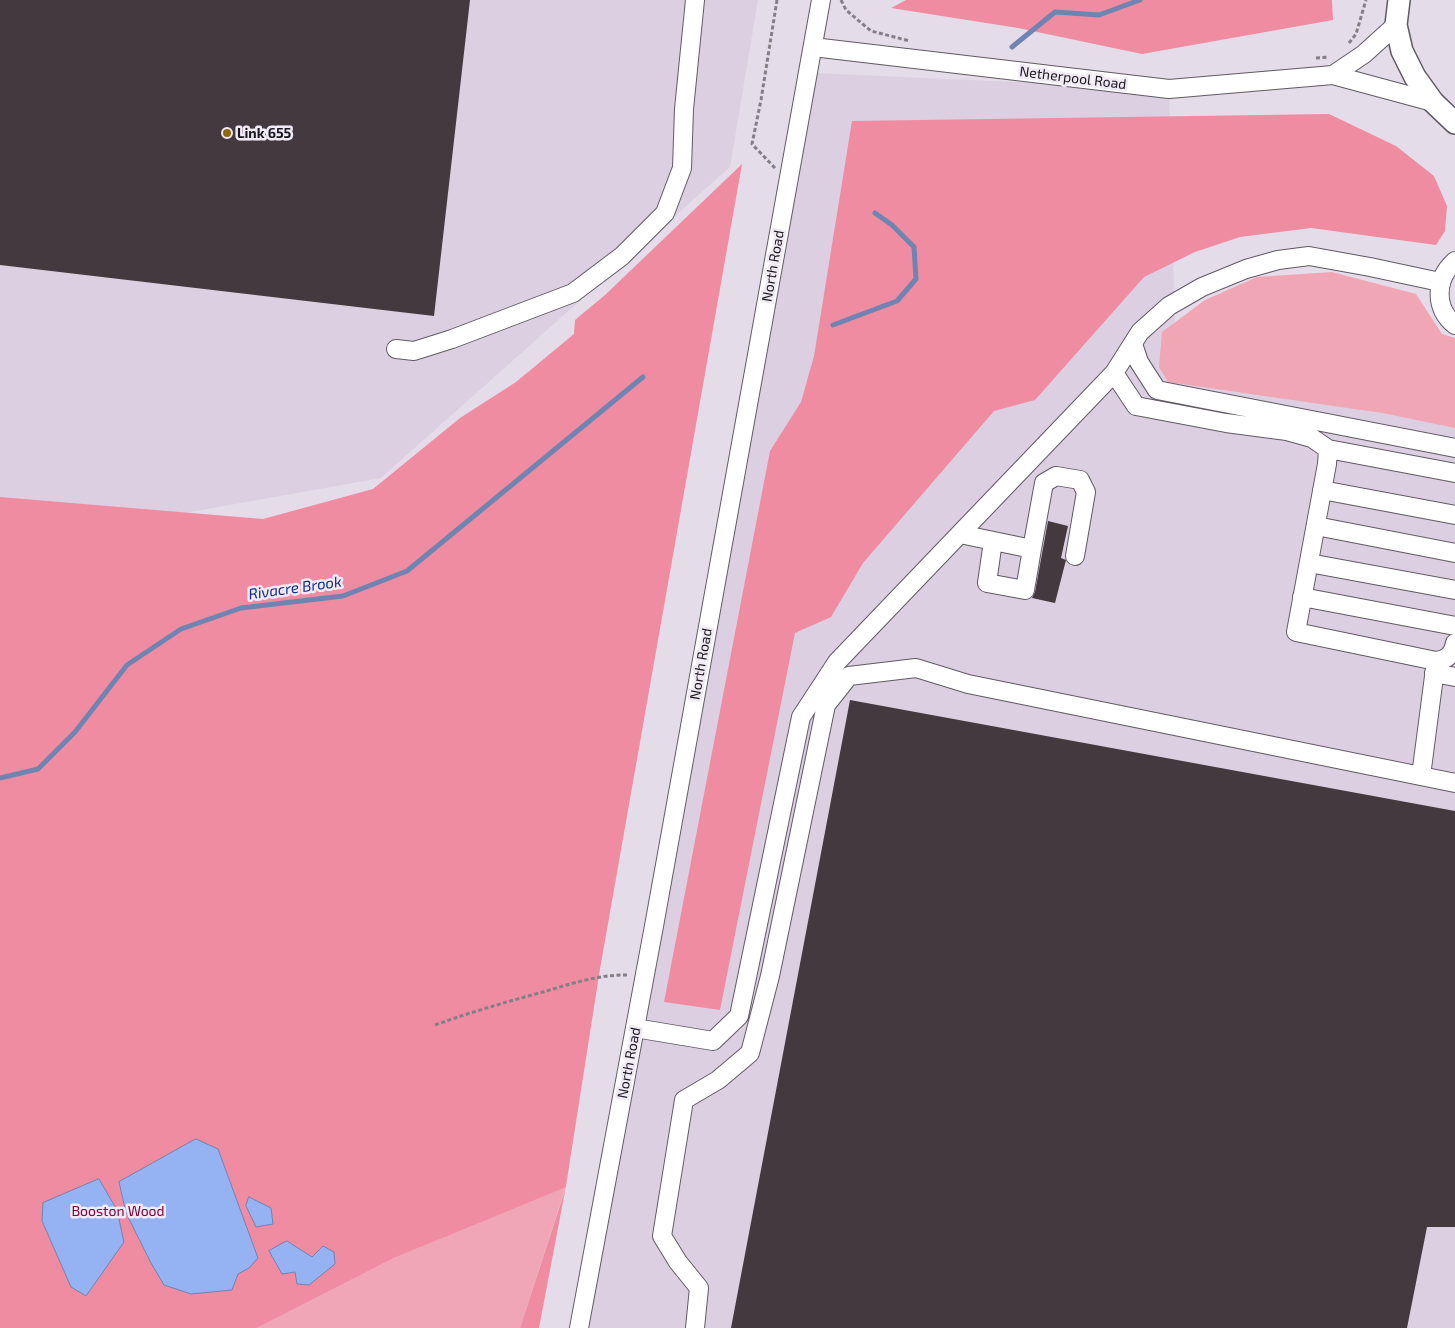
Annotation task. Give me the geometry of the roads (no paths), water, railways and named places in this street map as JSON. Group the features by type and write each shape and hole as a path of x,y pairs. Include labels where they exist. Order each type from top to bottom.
{"main road":[{"path":"1399,0 1396,26 1402,51 1415,77 1433,102 1455,123"}],"street":[{"path":"396,349 414,351 452,339 573,293 622,256 665,213 682,168 684,109 695,0"},
{"name":"North Road","path":"579,1328 645,975 821,0"},
{"name":"Netherpool Road","path":"1333,75 1364,54 1396,26"},
{"name":"Netherpool Road","path":"813,47 1170,89 1333,75 1433,102"},
{"path":"635,1028 712,1041 738,1016 801,717 837,662 1114,373 1140,332 1169,306 1202,287 1246,269 1278,260 1309,256 1440,282"},
{"path":"1455,262 1446,271 1440,282 1439,295 1441,308 1448,319 1455,325"},
{"path":"1133,344 1139,362 1157,390 1455,448"},
{"path":"1114,373 1136,406 1226,423 1287,431 1312,438 1328,449 1455,473"},
{"path":"1328,449 1327,464 1296,632 1435,667 1455,677"},
{"path":"993,541 987,584 1025,590 1044,482 1056,476 1080,480 1086,492 1075,556"},
{"path":"1322,490 1455,515"},
{"path":"1316,526 1455,553"},
{"path":"960,534 1032,549"},
{"path":"1309,563 1455,590"},
{"path":"1302,597 1455,626"},
{"path":"1421,776 1435,667 1454,650 1455,643"},
{"path":"694,1328 699,1288 678,1262 662,1236 684,1100 718,1080 750,1052 770,976 826,705 849,676 916,668 968,684 1455,783"}],"water":[{"path":"196,1139 218,1149 258,1258 249,1268 238,1274 232,1290 191,1294 164,1285 126,1213 119,1182"},
{"path":"99,1179 117,1210 124,1242 86,1296 71,1287 42,1221 43,1203"},
{"path":"249,1197 271,1208 273,1224 256,1227 246,1206"},
{"path":"287,1241 312,1257 323,1246 334,1252 335,1264 309,1285 297,1284 295,1272 282,1274 269,1251"}],"waterway":[{"name":"Rivacre Brook","path":"1012,47 1055,12 1099,15 1140,0"},
{"path":"833,325 897,301 916,279 914,247 892,225 875,213"},
{"name":"Rivacre Brook","path":"0,778 38,769 75,732 127,665 181,629 241,608 343,596 407,571 643,377"}],"place":[{"name":"Link 655","path":"227,133"}],"park label":[{"name":"Booston Wood","path":"118,1211"}]}
